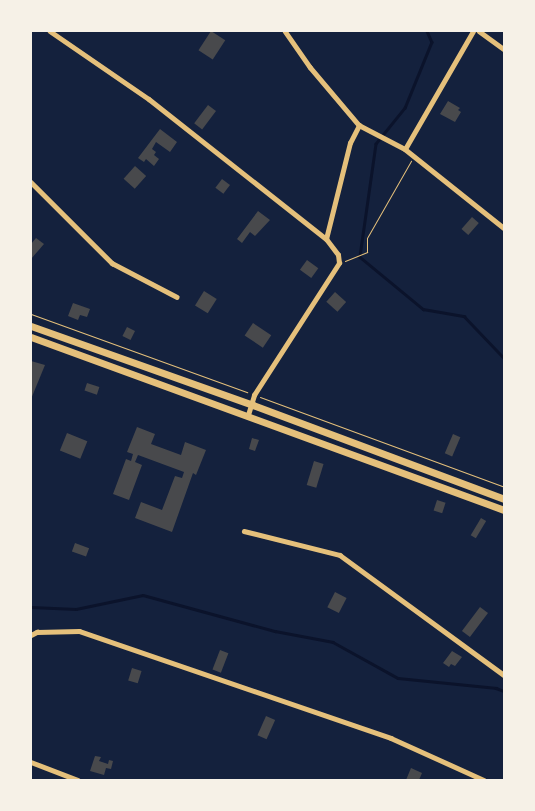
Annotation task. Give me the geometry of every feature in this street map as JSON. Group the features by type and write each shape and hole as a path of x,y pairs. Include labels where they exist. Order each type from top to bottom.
{"main road":[{"path":"31,326 253,405 504,499"},
{"path":"31,337 504,510"}],"street":[{"path":"50,31 148,99 326,239 338,255 339,263 254,395 253,405 248,415"},
{"path":"285,31 310,67 359,125 405,149 504,228"},
{"path":"405,149 473,31"},
{"path":"479,31 504,49"},
{"path":"326,239 350,143 359,125"},
{"path":"31,182 112,263 177,297"},
{"path":"244,531 340,555 504,675"},
{"path":"31,635 37,632 79,631 392,738 484,780"},
{"path":"31,762 78,780"}],"path":[{"path":"339,263 366,252 367,238 414,156"},
{"path":"31,314 504,487"}],"building":[{"path":"211,31 225,40 213,60 198,50"},
{"path":"448,101 460,108 458,110 461,112 455,122 440,114"},
{"path":"208,105 216,111 202,129 194,123"},
{"path":"160,129 177,142 170,152 156,142 152,149 156,152 154,155 159,159 154,166 146,159 144,162 138,158"},
{"path":"135,166 146,176 135,189 124,179"},
{"path":"222,179 230,185 223,194 215,188"},
{"path":"258,211 270,220 255,236 250,232 242,243 237,239"},
{"path":"472,217 479,223 468,235 462,229"},
{"path":"36,238 44,244 31,259 31,244"},
{"path":"307,260 318,268 311,278 300,270"},
{"path":"204,291 217,299 208,313 195,305"},
{"path":"335,292 346,302 337,312 326,302"},
{"path":"73,303 90,309 87,317 80,315 78,320 68,316"},
{"path":"253,323 271,335 263,348 245,335"},
{"path":"127,327 135,331 130,340 122,336"},
{"path":"31,361 45,365 31,399"},
{"path":"87,383 99,387 97,395 85,391"},
{"path":"137,427 155,434 151,444 181,455 185,442 206,450 196,475 193,473 172,532 135,518 141,502 162,510 175,476 182,478 184,472 138,455 135,462 142,465 129,500 113,494 126,459 131,461 133,454 127,452"},
{"path":"67,433 87,441 80,459 60,451"},
{"path":"453,434 460,437 452,456 445,453"},
{"path":"252,438 259,440 255,451 249,449"},
{"path":"314,461 324,464 316,488 307,485"},
{"path":"437,500 446,503 442,513 434,510"},
{"path":"481,518 486,521 476,538 471,535"},
{"path":"75,543 89,548 86,557 72,551"},
{"path":"335,592 347,598 339,613 327,607"},
{"path":"480,607 488,613 470,637 462,631"},
{"path":"220,650 228,653 221,673 212,670"},
{"path":"452,651 462,657 455,666 451,664 449,667 443,663"},
{"path":"132,668 142,671 138,683 128,680"},
{"path":"266,716 275,720 267,739 257,735"},
{"path":"95,756 101,757 99,761 108,764 109,760 113,761 111,769 106,768 104,775 90,771"},
{"path":"411,768 422,773 419,780 406,780"}],"waterway":[{"path":"427,31 432,42 405,108 376,144 360,257 423,309 464,316 504,358"},
{"path":"31,607 76,609 143,595 275,631 333,642 398,678 496,688 504,691"}]}
